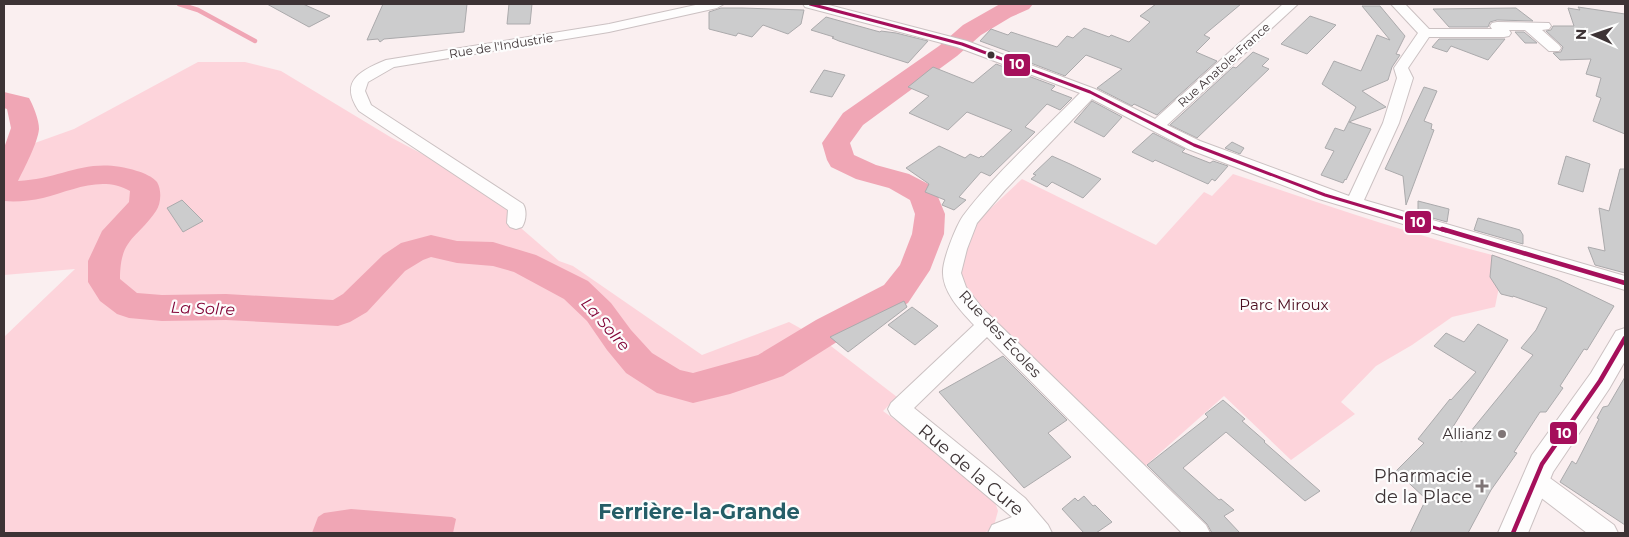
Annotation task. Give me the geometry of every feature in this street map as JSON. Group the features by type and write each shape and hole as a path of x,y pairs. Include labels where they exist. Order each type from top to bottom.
{"street":[{"name":"Rue de l'Industrie","path":"516,223 517,208 365,108 358,100 356,91 358,83 364,77 391,63 609,28 717,4"},
{"path":"810,4 956,42 1090,92 1194,145 1326,195 1625,283"},
{"name":"Rue Anatole-France","path":"1156,126 1291,4"},
{"path":"1398,4 1425,33 1504,34 1498,26 1537,26 1554,48"},
{"path":"1354,204 1391,123 1405,78 1401,68 1425,33"},
{"name":"Rue des Écoles","path":"1090,92 998,186 969,222 958,249 952,273 957,290 988,325 1198,533"},
{"name":"Rue de la Cure","path":"988,325 899,409 1017,506 1035,527"},
{"path":"1513,533 1542,464 1600,381 1625,338"},
{"path":"1535,480 1606,533"},
{"path":"1000,533 1035,527"}],"green space":[{"path":"198,62 245,62 281,71 392,138 464,176 516,217 522,229 559,261 573,266 702,355 789,322 827,343 897,397 883,411 991,490 998,511 993,529 983,533 4,533 4,337 75,269 4,275 4,154 74,129"},
{"name":"Parc Miroux","path":"1233,174 1399,229 1500,257 1495,307 1452,317 1412,345 1376,366 1341,402 1355,414 1291,460 1224,396 1143,468 977,303 960,279 962,258 975,223 1022,179 1156,245 1204,192 1212,196"}],"shaded area":[{"path":"351,509 452,517 456,519 453,533 312,533 318,517 324,513"}],"building":[{"path":"267,4 303,4 330,16 309,27"},
{"path":"383,4 467,4 464,32 384,39 380,42 378,39 367,40"},
{"path":"509,4 532,4 530,24 507,24"},
{"path":"1156,4 1241,4 1204,35 1210,38 1196,52 1217,61 1157,115 1134,104 1132,106 1097,88 1122,69 1086,55 1065,76 1007,54 1010,52 980,41 991,29 1008,35 1011,32 1057,47 1067,36 1073,38 1084,28 1129,42 1150,22 1140,16"},
{"path":"1362,6 1380,6 1405,36 1396,54 1400,55 1392,67 1388,80 1362,91 1386,107 1349,122 1371,129 1343,183 1321,175 1334,151 1325,148 1335,128 1344,131 1356,107 1322,84 1334,61 1361,71 1377,35 1390,40"},
{"path":"1578,7 1625,14 1625,134 1593,121 1601,98 1596,96 1601,78 1586,74 1591,59 1560,60 1553,53 1561,52 1563,47 1546,31 1551,30 1553,26 1574,26 1568,8 1580,10"},
{"path":"721,8 804,10 801,24 788,34 763,25 752,37 738,33 736,36 709,29 709,12"},
{"path":"1516,8 1533,21 1497,20 1490,22 1488,27 1449,27 1433,9"},
{"path":"1310,16 1336,25 1307,54 1281,44"},
{"path":"826,17 880,32 896,33 928,41 908,63 811,30"},
{"path":"1515,32 1524,32 1537,43 1525,43"},
{"path":"1439,39 1505,39 1488,60 1451,46 1447,52 1432,47"},
{"path":"1253,52 1269,59 1262,66 1269,69 1197,138 1170,125 1233,67 1236,68"},
{"path":"996,64 1055,86 1051,90 1072,98 1060,110 1047,104 1025,127 1035,132 990,176 981,172 959,197 966,200 954,210 942,205 945,200 925,192 929,184 906,168 939,146 965,158 970,154 979,158 983,157 1012,130 967,112 948,130 909,113 929,96 908,87 933,67 973,83"},
{"path":"824,70 845,75 832,97 810,92"},
{"path":"1424,87 1437,91 1424,121 1432,124 1431,129 1434,130 1406,205 1403,176 1385,169"},
{"path":"1092,101 1122,117 1104,137 1074,122"},
{"path":"1153,133 1185,149 1182,152 1210,163 1213,161 1228,166 1215,181 1212,179 1208,184 1155,160 1153,162 1132,152"},
{"path":"1232,142 1244,148 1240,154 1225,148"},
{"path":"1052,156 1101,179 1083,198 1052,182 1047,187 1031,179 1036,175 1033,174"},
{"path":"1566,156 1590,164 1583,192 1558,184"},
{"path":"1620,169 1625,169 1625,273 1595,265 1588,247 1605,251 1599,208 1609,211"},
{"path":"182,200 203,221 183,232 167,208"},
{"path":"1418,201 1449,209 1447,222 1418,214"},
{"path":"1478,218 1520,230 1523,235 1523,244 1474,230"},
{"path":"1492,255 1558,279 1614,306 1587,350 1584,349 1560,386 1563,388 1546,412 1540,412 1514,452 1517,453 1491,490 1468,533 1410,533 1426,499 1396,471 1424,443 1418,439 1450,399 1476,372 1434,346 1446,333 1464,342 1478,324 1508,340 1449,433 1462,442 1533,355 1521,348 1536,330 1547,308 1513,296 1501,294 1490,277"},
{"path":"904,301 907,307 848,352 830,337"},
{"path":"912,307 938,326 915,345 888,325"},
{"path":"1003,356 1067,420 1048,433 1071,457 1024,488 939,392"},
{"path":"1625,377 1625,525 1560,482 1572,461 1576,464 1599,419 1597,418 1603,407 1608,406"},
{"path":"1223,400 1245,419 1242,421 1264,442 1320,491 1305,501 1226,432 1183,468 1219,500 1221,499 1234,510 1224,516 1240,533 1212,533 1207,524 1147,465 1208,417 1205,414"},
{"path":"1084,496 1112,522 1096,533 1084,533 1062,509 1075,498 1078,501"}],"waterway":[{"path":"179,4 198,10 255,41"},
{"name":"La Solre","path":"4,188 5,191 34,190 83,177 107,174 132,180 145,187 144,205 113,239 104,261 104,282 112,292 129,305 162,308 226,307 338,313 355,303 394,263 412,251 431,246 457,252 493,254 525,263 576,290 599,312 619,340 639,363 670,382 693,388 730,379 770,366 828,330 896,294 914,270 928,234 930,214 923,194 899,181 866,172 841,160 836,143 853,119 948,51 982,23 1002,11 1021,4"},
{"name":"La Solre","path":"4,100 19,104 25,128 14,160 4,179"}],"transit line":[{"name":"10","path":"810,4 962,44 1090,92 1194,145 1325,195 1625,283"},
{"name":"10","path":"1513,533 1542,464 1600,381 1625,338"}],"place":[{"name":"Allianz","path":"1502,434"},
{"name":"Pharmacie de la Place","path":"1482,486"}],"district":[{"name":"Ferrière-la-Grande","path":"699,512"}]}
